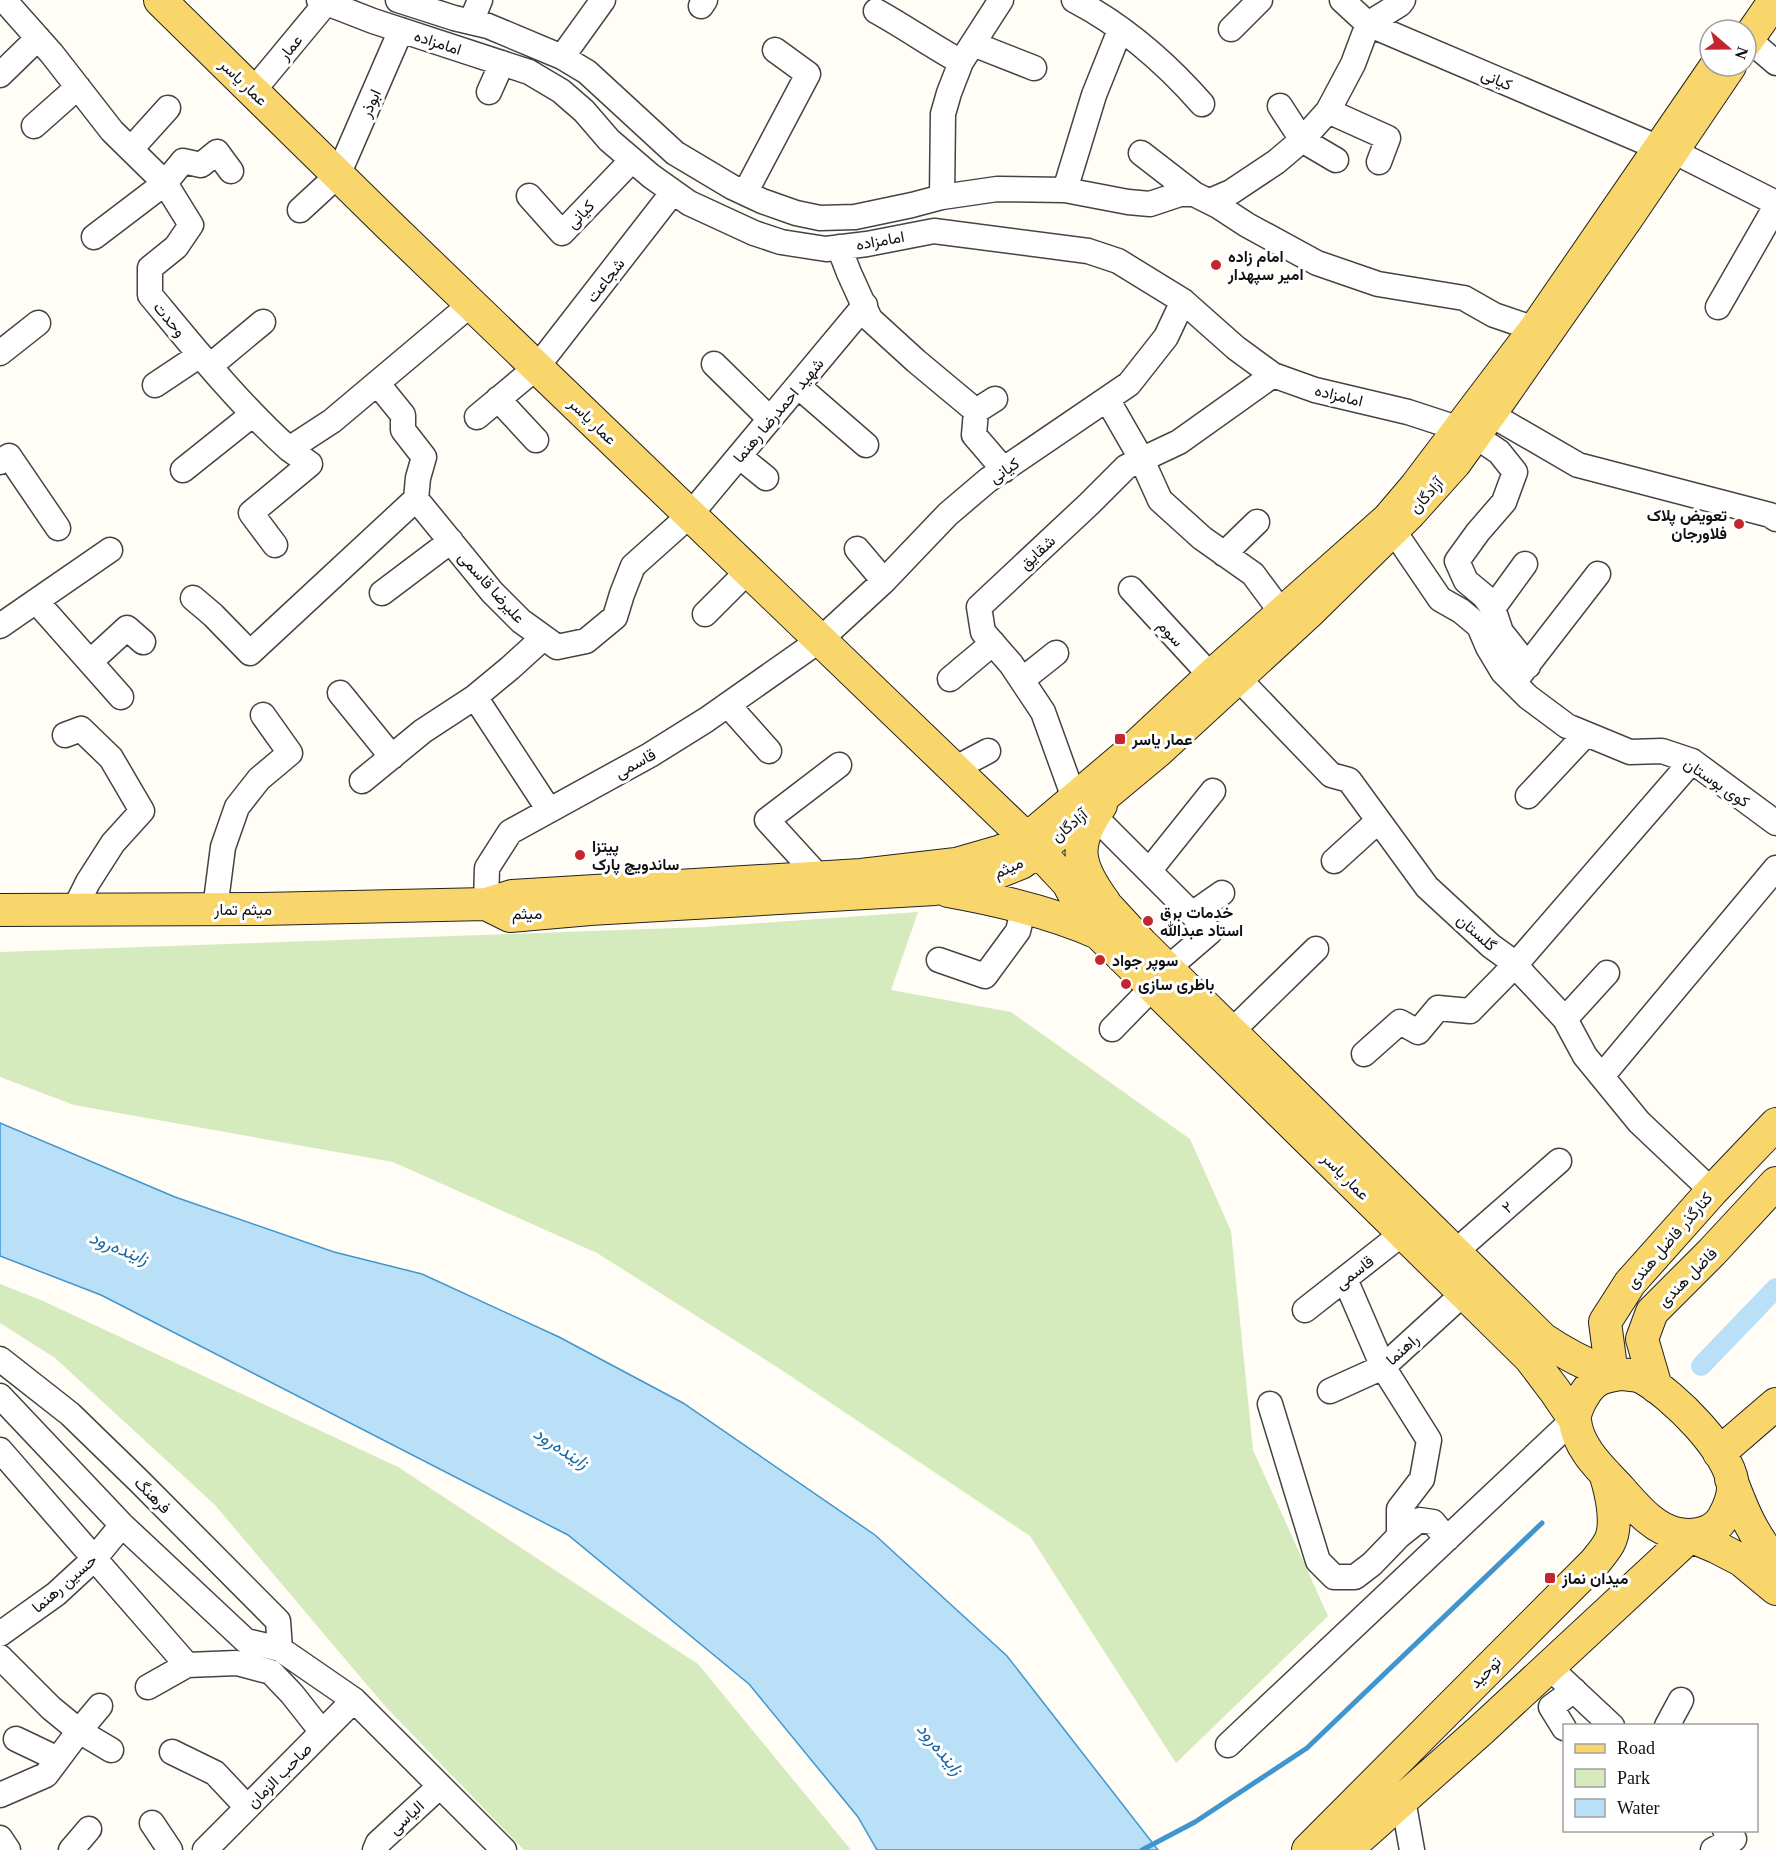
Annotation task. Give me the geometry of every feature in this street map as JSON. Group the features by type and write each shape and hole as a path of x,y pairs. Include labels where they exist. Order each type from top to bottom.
{"main road":[{"name":"عمار یاسر","path":"160,0 471,304 1033,845 1068,883 1091,926 1102,919 1160,978 1403,1233 1530,1359 1556,1391 1574,1419"},
{"path":"1759,47 1761,0"},
{"path":"1759,47 1775,0"},
{"name":"آزادگان","path":"1033,845 1112,789 1157,753 1282,613 1388,519 1416,486 1475,426 1666,150 1709,78"},
{"name":"آزادگان","path":"1033,845 1084,807 1131,751 1307,614 1393,530 1447,471 1535,329 1721,78"},
{"path":"935,889 997,899 1080,925 1102,919 1083,869 1080,850 1086,831 1084,807 1112,789"},
{"name":"میثم","path":"486,904 512,896 861,875 956,864 1001,851 1033,845"},
{"name":"میثم","path":"486,904 510,916 590,909 935,889 989,876 1022,862 1033,845"},
{"name":"میثم تمار","path":"0,910 486,904"},
{"name":"عمار یاسر","path":"1160,978 1231,1032 1543,1339 1580,1362 1612,1375"},
{"name":"کنارگذر فاضل هندی","path":"1612,1375 1605,1322 1630,1283 1712,1191 1776,1124"},
{"name":"فاضل هندی","path":"1656,1388 1642,1339 1652,1312 1713,1252 1776,1183"},
{"path":"1776,1562 1763,1548 1748,1522 1712,1441 1691,1417 1641,1377 1612,1375 1591,1384 1580,1401 1574,1419 1588,1452 1605,1473 1653,1522 1672,1533 1690,1536 1741,1560 1776,1589"},
{"path":"1724,1464 1776,1404"},
{"path":"1346,1850 1690,1536 1711,1530 1721,1521 1729,1506 1733,1488 1724,1464"},
{"name":"توحید","path":"1308,1850 1595,1562 1611,1541 1614,1520 1612,1496 1605,1473"}],"street":[{"name":"وحدت","path":"4,0 38,38 76,74 112,131 165,183 191,225 176,247 150,268 150,295 253,414 289,449 310,464 251,513 275,545"},
{"name":"امامزاده","path":"398,0 476,11 488,26 562,57 587,72 675,153 722,182 796,213 820,218 855,217 942,197 997,189 1065,190 1150,204 1180,194 1202,198 1240,186 1276,162 1302,140 1328,111 1353,64 1368,24"},
{"path":"562,57 603,0"},
{"path":"942,197 943,114 949,93 967,53 1001,0"},
{"path":"1074,0 1120,30 1180,79 1202,104"},
{"path":"1231,29 1260,0"},
{"name":"کیانی","path":"1342,0 1368,24 1666,150 1776,205"},
{"path":"1368,24 1403,0"},
{"name":"عمار","path":"253,91 322,1"},
{"name":"امامزاده","path":"322,1 401,30 529,72 561,91 584,111 609,140 673,192 689,203 754,233 781,242 826,249 867,244 934,231 1088,251 1118,261 1183,301 1236,348 1273,375 1315,390 1475,426"},
{"path":"876,11 904,26 925,41 1034,68"},
{"name":"ابوذر","path":"338,175 401,30"},
{"path":"1065,190 1094,95 1120,30"},
{"path":"0,75 38,38"},
{"path":"745,193 808,74 775,50"},
{"path":"489,92 502,63"},
{"path":"34,126 76,74"},
{"path":"1280,106 1302,140 1336,160"},
{"path":"131,150 168,108"},
{"path":"1328,111 1388,138 1379,162"},
{"path":"94,237 165,183 183,161 201,165 217,152 231,171"},
{"path":"1141,153 1202,198 1317,263 1378,284 1464,298 1494,315 1535,329"},
{"name":"کیانی","path":"529,196 562,233 632,160"},
{"path":"300,210 338,175"},
{"name":"شجاعت","path":"477,417 537,367 673,192"},
{"path":"1718,307 1776,205"},
{"path":"839,247 870,319 916,361 986,405 974,435 1004,470"},
{"name":"کیانی","path":"820,640 884,581 948,514 988,480 1129,384 1166,337 1183,301"},
{"path":"289,449 332,420 471,304"},
{"name":"شهید احمدرضا رهنما","path":"690,515 865,305"},
{"path":"155,385 205,360 263,322"},
{"path":"0,353 38,323"},
{"path":"714,364 770,419"},
{"name":"شقایق","path":"1084,807 1043,712 1011,664 983,632 979,607 1126,467 1179,441 1273,375"},
{"path":"193,598 250,653 416,499 418,478 424,457 403,430 403,415 377,383"},
{"path":"798,386 866,445"},
{"path":"498,399 536,440"},
{"path":"1107,399 1142,460 1160,500 1202,538 1253,574 1282,613"},
{"path":"183,470 253,414"},
{"path":"1475,426 1578,465 1776,519"},
{"path":"1475,426 1515,472 1504,502 1457,561 1466,581 1484,596 1493,608 1501,632 1521,674 1598,574"},
{"path":"0,462 9,456 58,528"},
{"path":"739,456 766,478"},
{"name":"علیرضا قاسمی","path":"416,499 492,592 521,621 556,647 586,641 615,617 633,566 690,515"},
{"path":"1224,554 1257,522"},
{"name":"کوی بوستان","path":"1393,530 1440,599 1461,611 1479,626 1503,672 1521,674 1528,698 1567,726 1630,752 1662,751 1692,760 1776,823"},
{"path":"382,593 451,541"},
{"path":"857,549 884,581"},
{"path":"0,626 111,550"},
{"path":"1493,608 1525,564"},
{"path":"705,614 748,571"},
{"name":"سوم","path":"1131,589 1224,677"},
{"path":"36,601 121,698"},
{"path":"90,662 127,628 143,642"},
{"path":"362,781 423,731 475,697 543,638"},
{"name":"قاسمی","path":"486,904 487,868 510,832 650,755 728,705 820,640"},
{"path":"950,679 993,643"},
{"path":"1022,680 1056,653"},
{"name":"گلستان","path":"1224,677 1331,774 1349,780 1426,887 1491,946 1516,964 1565,1019 1585,1056 1639,1122 1712,1191"},
{"path":"340,693 392,757"},
{"path":"475,697 549,810"},
{"path":"728,705 769,751"},
{"path":"215,909 223,847 237,807 259,779 290,753 263,715"},
{"path":"65,735 81,729 111,758 142,811 112,843 74,910"},
{"path":"1528,796 1586,734"},
{"path":"954,769 988,751"},
{"path":"1364,1054 1400,1022 1418,1032 1438,1008 1470,1011 1516,964 1692,760"},
{"path":"819,878 767,820 839,765"},
{"path":"1149,871 1213,791"},
{"path":"1084,807 1210,932 1160,978 1112,1029"},
{"path":"1334,861 1378,821"},
{"path":"1602,1076 1776,868"},
{"path":"1192,914 1222,893"},
{"path":"939,960 985,976 1018,931 1024,907"},
{"path":"1231,1032 1316,949"},
{"path":"1565,1019 1607,973"},
{"name":"۲","path":"1455,1252 1559,1161"},
{"name":"قاسمی","path":"1305,1310 1403,1233"},
{"path":"1345,1279 1383,1367 1429,1440 1422,1479 1399,1509 1399,1536"},
{"name":"راهنما","path":"1330,1391 1383,1367 1464,1293"},
{"name":"فرهنگ","path":"0,1359 70,1414 139,1480 278,1621 280,1649"},
{"path":"0,1396 122,1525 246,1641 280,1649 354,1700 504,1850"},
{"path":"1270,1404 1318,1561 1334,1577 1355,1577 1419,1520 1433,1522 1447,1539"},
{"path":"1228,1745 1574,1419"},
{"path":"0,1450 187,1665"},
{"name":"حسین رهنما","path":"0,1634 56,1594 94,1559 122,1525"},
{"path":"0,1657 51,1708 79,1731 111,1750"},
{"path":"148,1687 187,1665 237,1663 271,1672 322,1732"},
{"path":"1549,1667 1611,1724"},
{"path":"1563,1726 1551,1707 1574,1690"},
{"name":"صاحب الزمان","path":"205,1850 354,1700"},
{"path":"1668,1724 1682,1700"},
{"path":"0,1795 46,1775 100,1706"},
{"path":"16,1739 58,1759"},
{"path":"172,1752 215,1773 247,1807"},
{"name":"الیاسی","path":"375,1850 378,1843 440,1786"},
{"path":"1403,1800 1412,1850"},
{"path":"152,1823 170,1850"},
{"path":"70,1850 89,1829"},
{"path":"1713,1850 1734,1839 1727,1832"},
{"path":"0,1838 8,1850"}],"green space":[{"path":"918,912 891,990 1011,1012 1190,1139 1231,1231 1253,1450 1328,1616 1176,1763 1030,1536 774,1365 597,1253 393,1162 74,1105 0,1077 0,952 704,927"},
{"path":"0,1284 41,1300 398,1467 698,1664 851,1850 524,1850 384,1705 215,1505 55,1358 0,1323"}],"water":[{"name":"زاینده‌رود","path":"0,1123 175,1197 334,1252 422,1274 559,1337 683,1403 875,1535 1007,1656 1158,1850 877,1850 858,1817 749,1684 568,1535 101,1295 0,1256"}],"waterway":[{"path":"1701,1366 1776,1288"},
{"path":"1142,1850 1195,1822 1307,1748 1542,1523"}],"place":[{"name":"امام زاده امیر سپهدار","path":"1216,265"},
{"name":"تعویض پلاک فلاورجان","path":"1739,524"},
{"name":"عمار یاسر","path":"1120,739"},
{"name":"پیتزا ساندویچ پارک","path":"580,855"},
{"name":"خدمات برق استاد عبدالله","path":"1148,921"},
{"name":"سوپر جواد","path":"1100,960"},
{"name":"باطری سازی","path":"1126,984"},
{"name":"میدان نماز","path":"1550,1578"}]}
